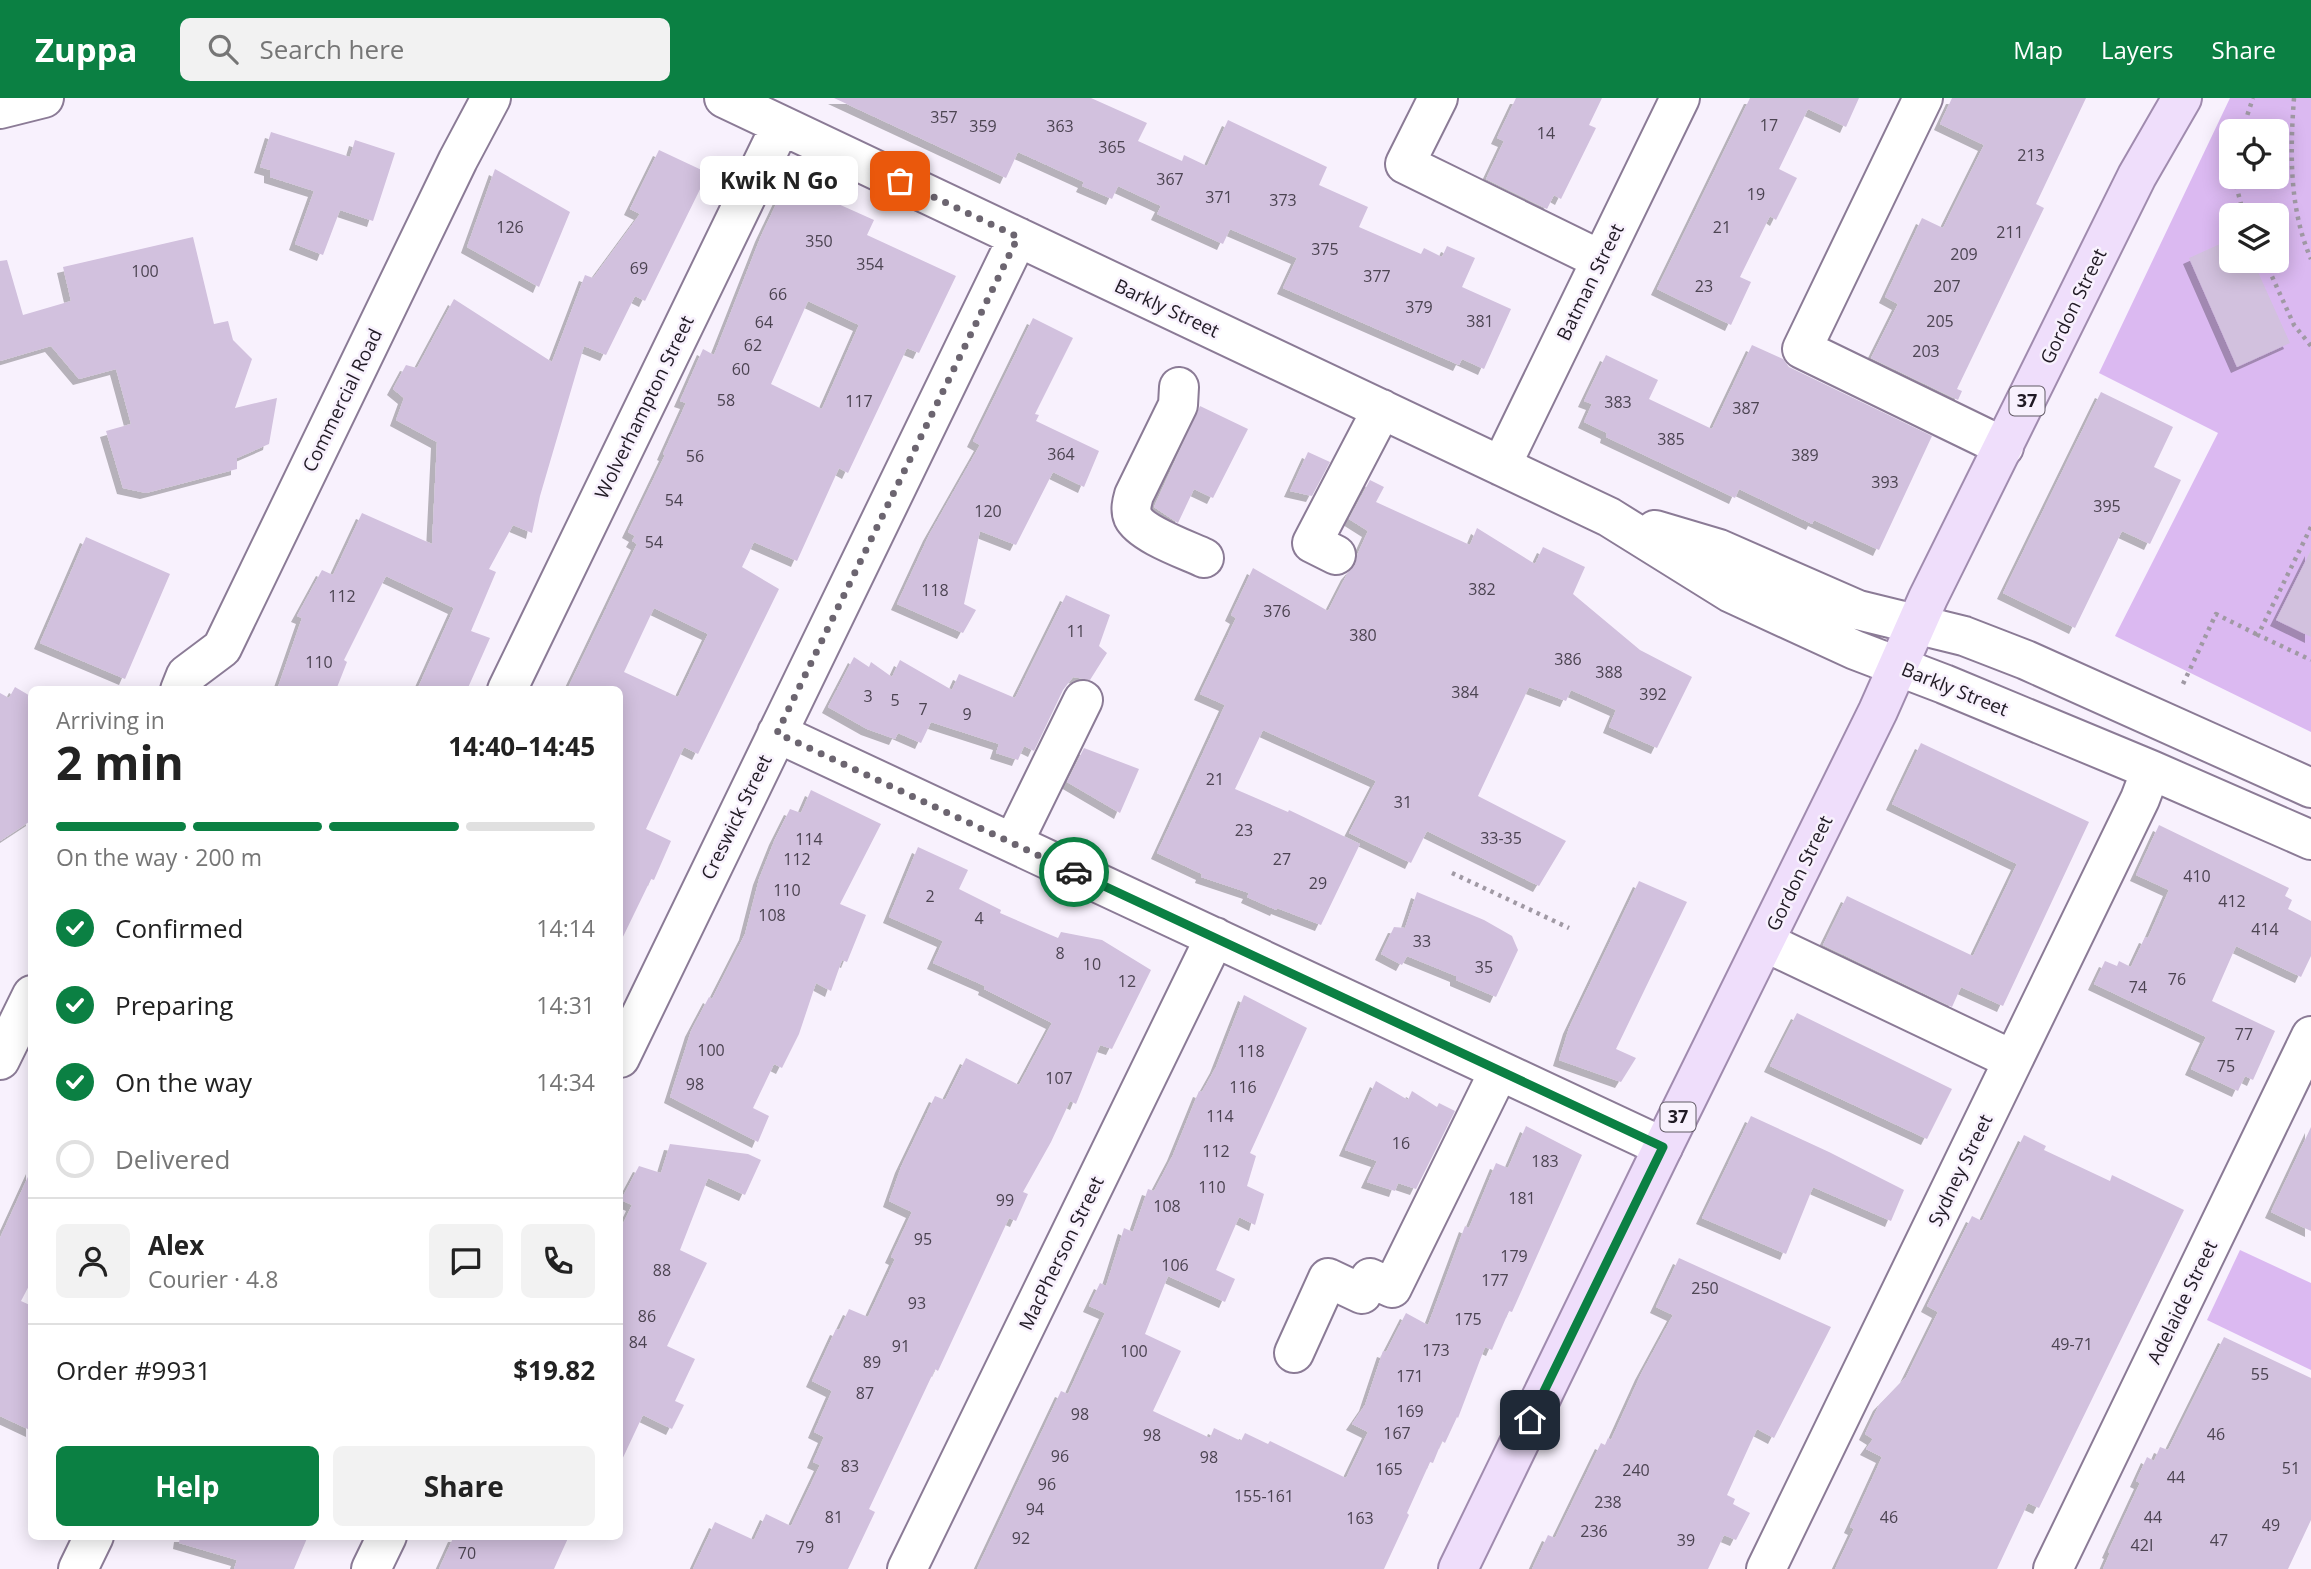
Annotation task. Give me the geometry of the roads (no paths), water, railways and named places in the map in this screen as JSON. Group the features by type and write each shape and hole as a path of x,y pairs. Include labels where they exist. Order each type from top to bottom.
{"main road":[{"name":"Gordon Street","path":"2137,176 2166,98"},
{"name":"Gordon Street","path":"1458,1569 1899,666 1916,625 2137,176 2182,98"}],"street":[{"path":"0,109 44,98"},
{"name":"Commercial Road","path":"182,686 187,675 222,648 458,160 491,98"},
{"name":"Barkly Street","path":"724,98 1609,517 1731,593 1855,650 2151,770 2311,840"},
{"path":"1437,98 1405,164 1601,260"},
{"name":"Batman Street","path":"1501,466 1679,98"},
{"path":"1923,98 1802,349 2004,447"},
{"name":"Wolverhampton Street","path":"508,686 781,125"},
{"name":"Creswick Street","path":"623,1052 1018,237"},
{"path":"1179,387 1178,405 1134,495 1132,516 1138,524 1155,535 1204,558"},
{"path":"1312,543 1382,410"},
{"name":"Barkly Street","path":"1609,517 1719,549 1858,610 1964,636 2025,660 2311,788"},
{"path":"1013,843 1083,700"},
{"path":"777,733 1663,1147"},
{"name":"Sydney Street","path":"1766,1569 2140,799 2151,770"},
{"name":"MacPherson Street","path":"907,1569 1214,937"},
{"path":"1765,942 2013,1060"},
{"path":"0,1060 28,1003"},
{"name":"Adelaide Street","path":"2053,1569 2311,1036"},
{"path":"1294,1353 1328,1278 1362,1294 1370,1278 1392,1288 1499,1071"},
{"path":"78,1569 92,1540"},
{"path":"371,1569 385,1540"}],"place":[{"name":"Kwik N Go","path":"900,181"}]}
